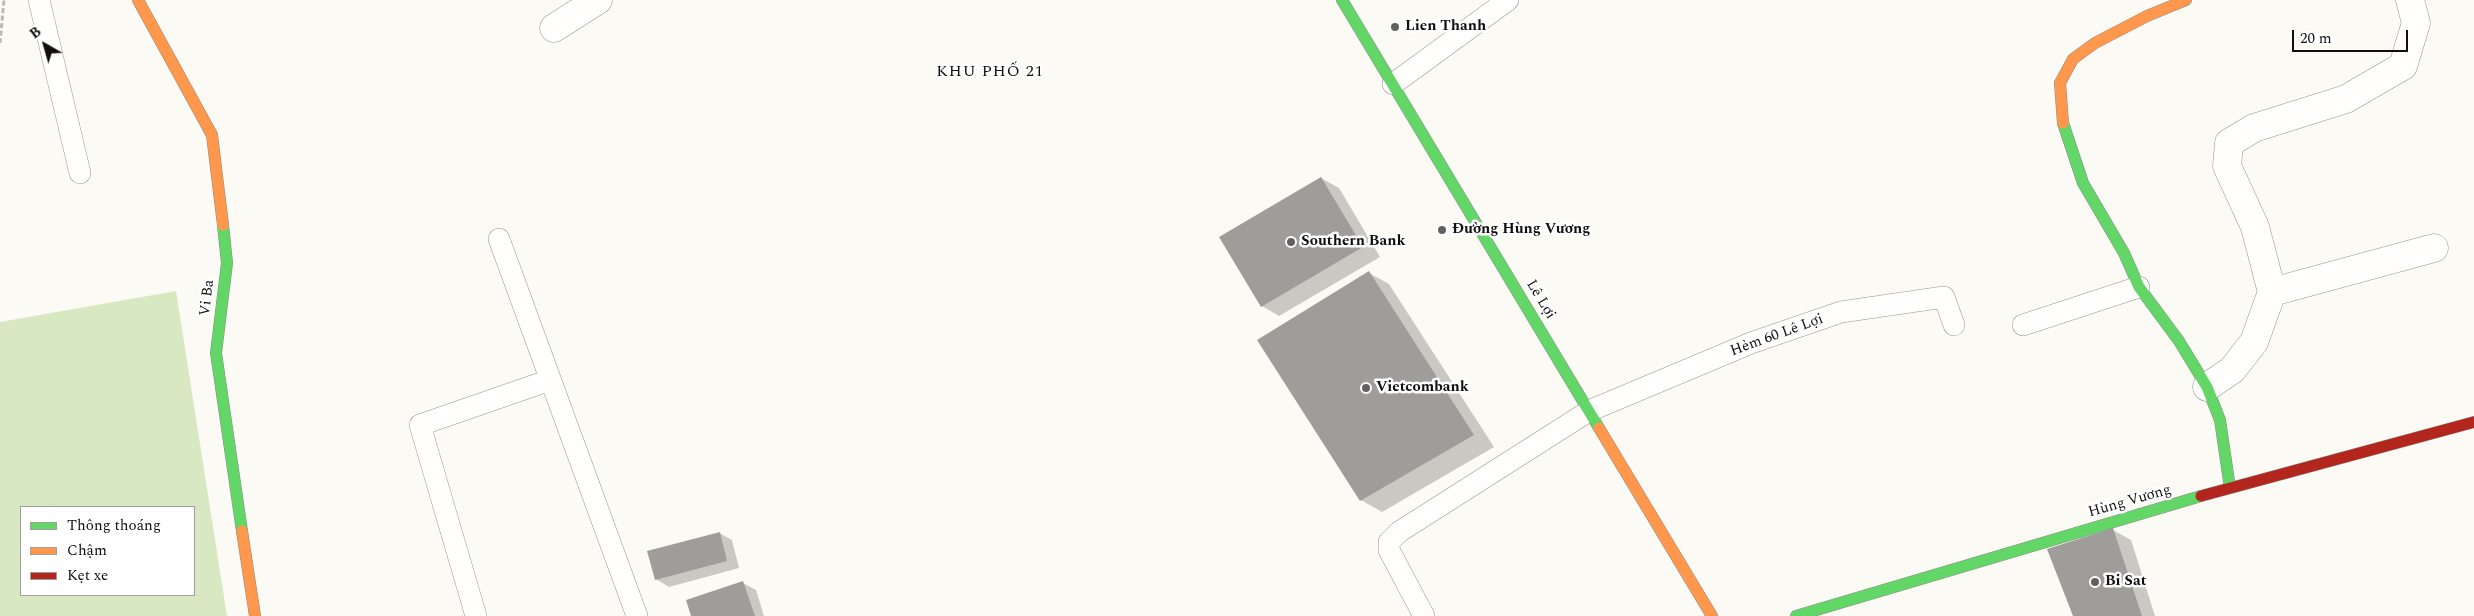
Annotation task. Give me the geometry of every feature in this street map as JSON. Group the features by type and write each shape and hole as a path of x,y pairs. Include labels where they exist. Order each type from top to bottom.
{"street":[{"name":"Vi Ba","path":"138,0 212,135 227,263 216,353 255,616"},
{"path":"554,28 598,0"},
{"name":"Lê Lợi","path":"1342,0 1394,84 1709,615"},
{"path":"2186,0 2147,16 2095,43 2074,59 2060,83 2062,119 2083,183 2124,253 2139,286 2179,341 2207,387 2220,420 2230,488"},
{"path":"2207,387 2232,370 2254,342 2272,292 2255,227 2227,166 2229,143 2254,128 2346,100 2403,66 2416,23 2410,0"},
{"path":"2272,292 2434,248"},
{"name":"Hùng Vương","path":"1796,616 2230,488 2474,422"}],"lane":[{"path":"39,0 80,173"},
{"path":"1394,84 1508,0"},
{"path":"499,239 637,616"},
{"path":"2024,325 2139,286"},
{"name":"Hẻm 60 Lê Lợi","path":"1589,411 1751,343 1841,312 1944,297 1954,325"},
{"path":"476,616 420,425 550,380"},
{"path":"1424,616 1389,550 1389,542 1399,532 1589,411"}],"path":[{"path":"0,43 4,0"}],"green space":[{"path":"176,291 227,616 0,616 0,322"}],"building":[{"name":"Southern Bank","path":"1321,177 1363,247 1261,307 1219,237"},
{"name":"Vietcombank","path":"1369,271 1474,435 1360,501 1257,340"},
{"name":"Bi Sat","path":"2113,528 2142,616 2073,616 2047,549"},
{"path":"720,532 727,561 655,580 647,551"},
{"path":"743,581 755,616 691,616 686,600"}],"traffic: fast":[{"path":"1342,0 1599,428"},
{"path":"2063,123 2083,183 2124,253 2139,287 2179,341 2207,387 2220,420 2230,488"},
{"path":"223,225 227,263 216,353 242,531"},
{"path":"1796,616 2201,496"}],"traffic: slow":[{"path":"138,0 212,135 223,225"},
{"path":"2063,123 2060,83 2073,59 2095,43 2147,16 2186,0"},
{"path":"1599,428 1712,616"},
{"path":"242,531 255,616"}],"traffic: jam":[{"path":"2201,496 2474,422"}],"place":[{"name":"Lien Thanh","path":"1395,27"},
{"name":"Đường Hùng Vương","path":"1442,230"},
{"name":"Southern Bank","path":"1291,242"},
{"name":"Vietcombank","path":"1366,388"},
{"name":"Bi Sat","path":"2095,582"}],"district":[{"name":"KHU PHỐ 21","path":"990,73"}]}
